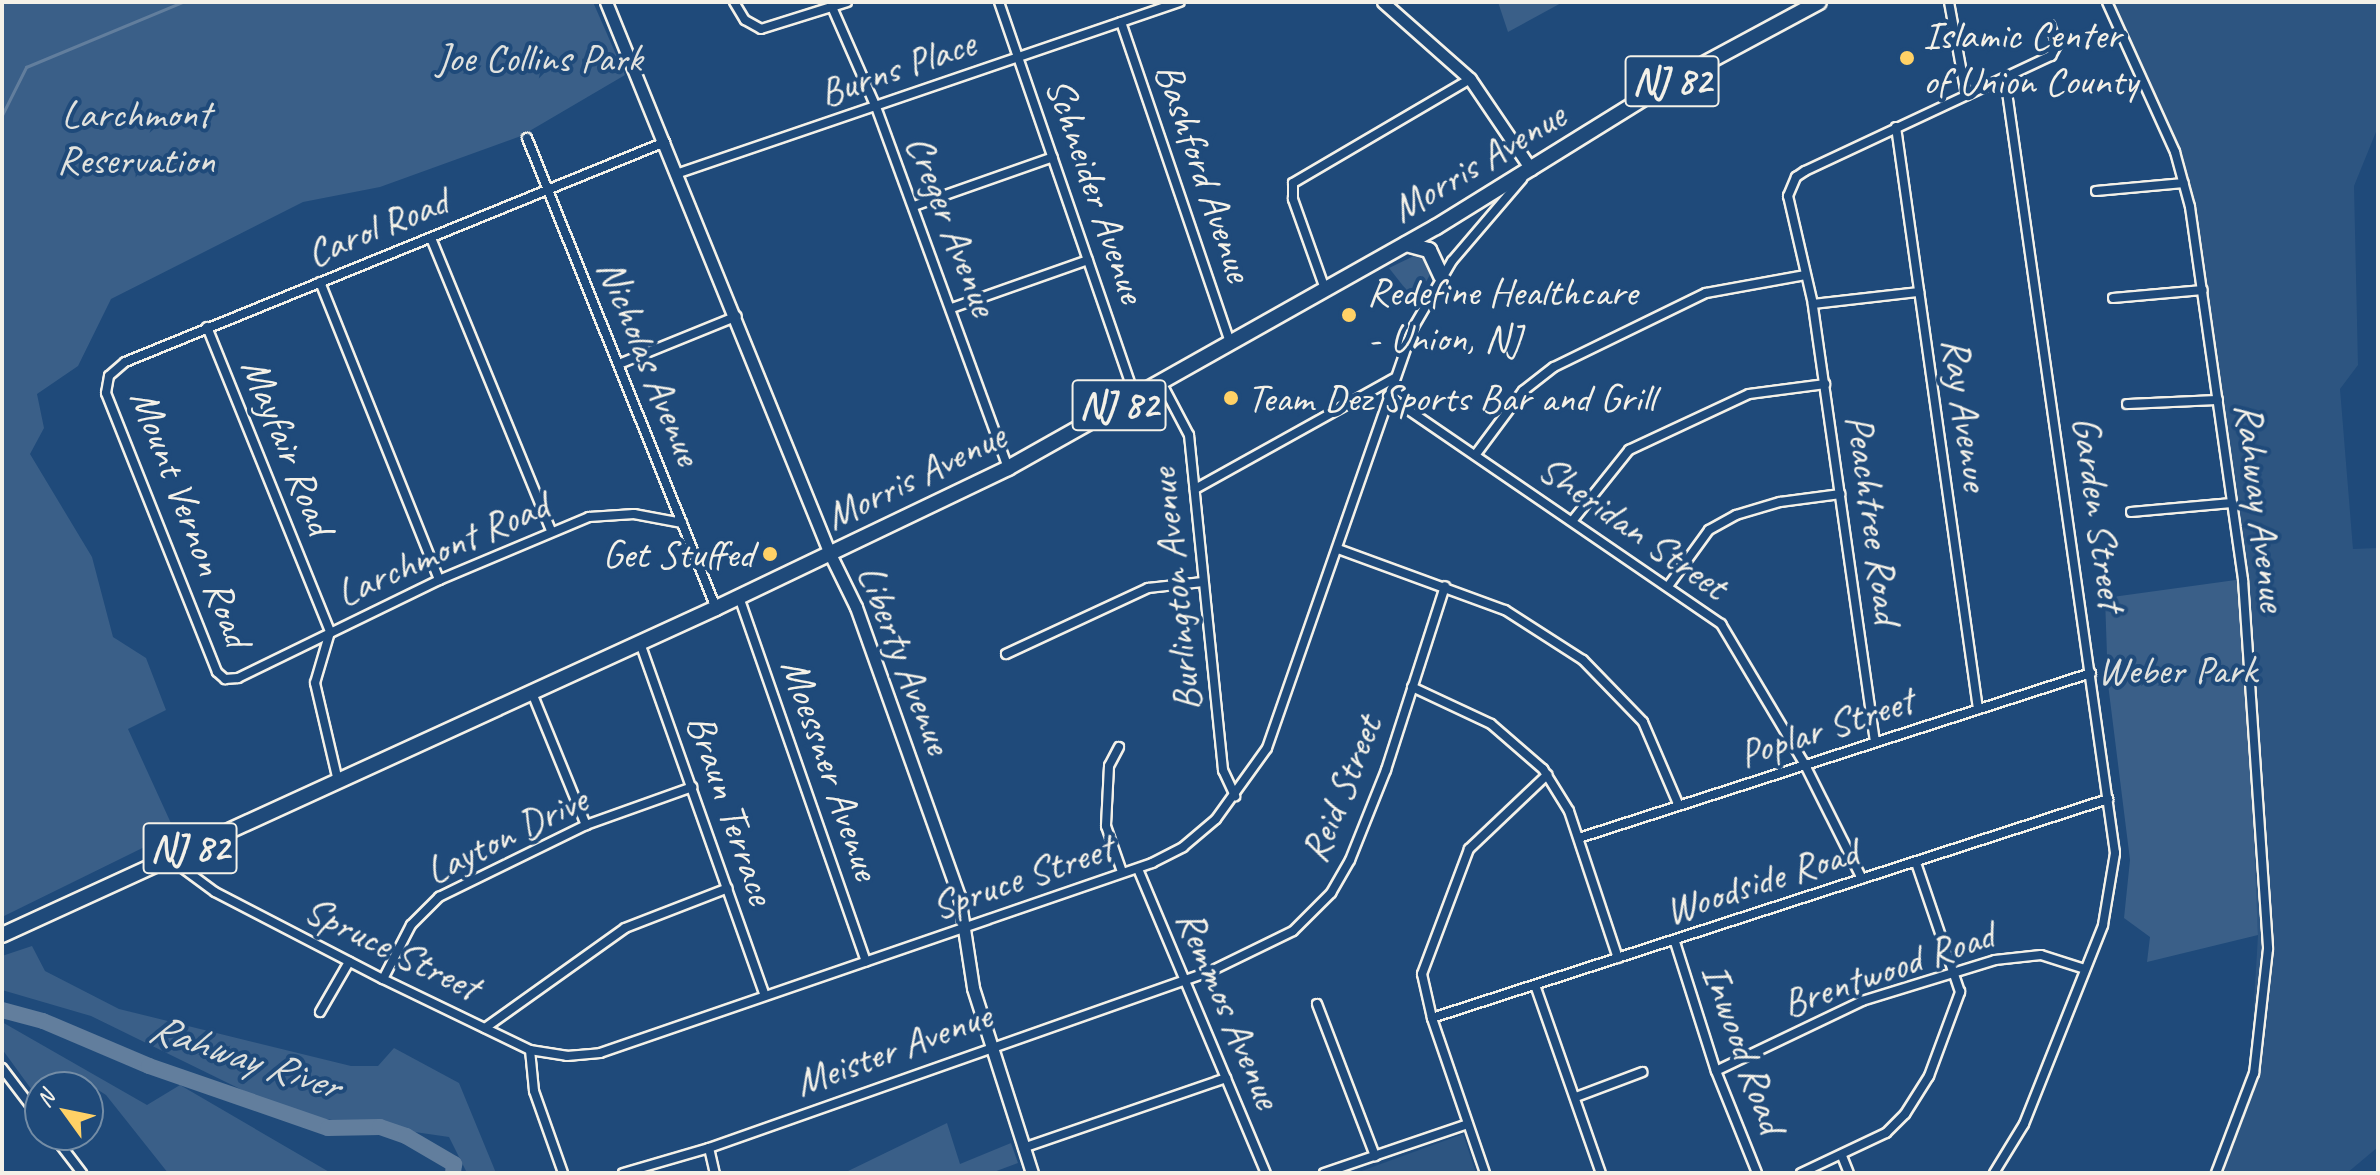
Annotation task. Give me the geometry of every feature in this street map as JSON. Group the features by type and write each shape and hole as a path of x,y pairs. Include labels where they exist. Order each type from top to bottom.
{"main road":[{"name":"Morris Avenue","path":"2,935 716,608 1008,468 1406,244 1663,86 1819,2"},
{"path":"1406,244 1429,250 1441,276"}],"street":[{"name":"Liberty Avenue","path":"606,2 679,173 830,554 856,607 959,896 973,988 1032,1173"},
{"path":"734,2 745,20 761,29 847,2"},
{"name":"Schneider Avenue","path":"999,2 1135,397"},
{"name":"Burns Place","path":"679,173 1180,2"},
{"path":"1383,2 1470,79 1531,169"},
{"path":"1949,2 1966,95"},
{"name":"Rahway Avenue","path":"2107,2 2160,116 2184,183 2203,290 2243,580 2268,949 2254,1073 2216,1173"},
{"name":"Creger Avenue","path":"832,7 876,107 914,206 1008,468"},
{"name":"Bashford Avenue","path":"1121,22 1230,343"},
{"name":"Peachtree Road","path":"1875,742 1813,304 1788,209 1796,177 2051,56 2057,45 2050,25"},
{"name":"Garden Street","path":"1994,1173 2024,1124 2103,925 2114,874 2108,799 2091,673 2005,78"},
{"path":"1325,289 1306,237 1293,183 1470,79"},
{"name":"Ray Avenue","path":"1896,127 1978,709"},
{"name":"Nicholas Avenue","path":"527,138 716,608"},
{"name":"Carol Road","path":"113,371 207,327 666,141"},
{"path":"914,206 1053,157"},
{"name":"Spruce Street","path":"169,858 180,871 215,892 383,979 530,1050 567,1056 600,1053 866,961 966,930 1122,872 1138,869 1183,847 1235,796 1267,748 1338,549 1393,379 1441,276 1531,169"},
{"path":"2096,191 2184,183"},
{"path":"431,238 551,531"},
{"path":"952,308 1088,260"},
{"path":"1476,454 1523,391 1554,367 1706,293 1805,275"},
{"path":"320,282 439,580"},
{"path":"2113,298 2203,290"},
{"path":"1813,304 1919,292"},
{"path":"619,364 737,316"},
{"name":"Mayfair Road","path":"207,327 330,632"},
{"name":"Mount Vernon Road","path":"113,371 107,384 109,402 217,672 232,680 330,632"},
{"path":"1195,489 1393,379"},
{"name":"Burlington Avenue","path":"1161,382 1189,435 1223,770 1235,796"},
{"path":"1573,520 1629,450 1749,394 1825,384"},
{"name":"Sheridan Street","path":"1388,396 1705,610 1736,643 1805,765 1862,879"},
{"path":"2127,404 2218,400"},
{"path":"1669,585 1709,530 1736,515 1780,502 1840,494"},
{"path":"2131,512 2232,503"},
{"name":"Larchmont Road","path":"338,781 315,683 330,632 551,531 613,513 682,523"},
{"path":"1338,549 1445,586 1546,633 1618,690 1657,747 1679,806"},
{"path":"1006,654 1148,588 1203,582"},
{"name":"Reid Street","path":"1183,979 1274,943 1305,921 1331,893 1386,770 1445,586"},
{"name":"Moessner Avenue","path":"739,597 866,961"},
{"name":"Braun Terrace","path":"640,643 765,996"},
{"name":"Poplar Street","path":"1579,838 2091,673"},
{"path":"1412,687 1491,724 1547,775 1579,838 1618,958"},
{"path":"532,693 586,825"},
{"path":"1119,747 1109,766 1106,826 1122,872"},
{"path":"1485,1173 1424,991 1425,954 1469,849 1547,775"},
{"name":"Layton Drive","path":"383,979 424,908 586,825 692,787"},
{"name":"Woodside Road","path":"1432,1018 1675,942 2108,799"},
{"path":"1801,1173 1886,1133 1923,1088 1960,992 1916,863"},
{"name":"Remmos Avenue","path":"1138,869 1266,1173"},
{"path":"485,1028 625,928 728,888"},
{"name":"Inwood Road","path":"1675,942 1716,1071 1757,1173"},
{"name":"Brentwood Road","path":"1716,1071 1798,1027 1953,973 2033,955 2085,969"},
{"path":"320,1012 349,962"},
{"name":"Meister Avenue","path":"623,1173 709,1148 1183,979"},
{"path":"1535,985 1601,1173"},
{"path":"1317,1004 1375,1156"},
{"path":"530,1050 534,1091 563,1173"},
{"path":"2,1068 24,1097"},
{"path":"1576,1097 1642,1072"},
{"path":"1023,1148 1226,1078"},
{"path":"1324,1173 1468,1124"},
{"path":"709,1148 715,1173"},
{"path":"65,1151 82,1173"},
{"name":"Inwood Road","path":"1842,1156 1849,1173"}],"shaded area":[{"path":"2103,2 2378,2 2378,127 2354,186 2358,365 2340,389 2353,549 2378,548 2378,1147 2347,1173 2217,1173 2249,1089 2258,935 2243,687 2243,579 2189,194"},
{"path":"1463,1134 1476,1173 1356,1173"}],"green space":[{"name":"Larchmont Reservation","path":"2,2 593,2 625,75 521,136 380,187 303,202 111,299 78,366 37,394 44,428 30,454 92,557 113,637 146,658 166,710 128,729 175,832 2,917"},
{"path":"1498,2 1563,2 1508,32"},
{"path":"1420,253 1435,266 1415,301 1389,268"},
{"name":"Weber Park","path":"2243,579 2258,935 2147,962 2150,937 2124,918 2130,860 2108,684 2105,598"},
{"path":"32,946 45,971 119,1009 351,1066 378,1066 394,1048 459,1083 496,1173 467,1173 449,1137 291,1114 91,1016 2,990 2,956"},
{"path":"2,1022 88,1071 24,1071 24,1079 2,1049"},
{"path":"104,1080 147,1105 180,1085 331,1173 168,1173 106,1095"},
{"path":"947,1123 960,1164 1011,1143 1018,1163 991,1173 844,1173"}],"waterway":[{"path":"2,115 26,67 182,2"},
{"name":"Rahway River","path":"2,1010 43,1021 149,1066 328,1128 380,1127 406,1136 454,1164 453,1173"}],"place":[{"name":"Islamic Center of Union County","path":"1907,58"},
{"name":"Redefine Healthcare - Union, NJ","path":"1349,315"},
{"name":"Team Dez Sports Bar and Grill","path":"1231,398"},
{"name":"Get Stuffed","path":"770,554"}],"park label":[{"name":"Joe Collins Park","path":"539,58"}]}
